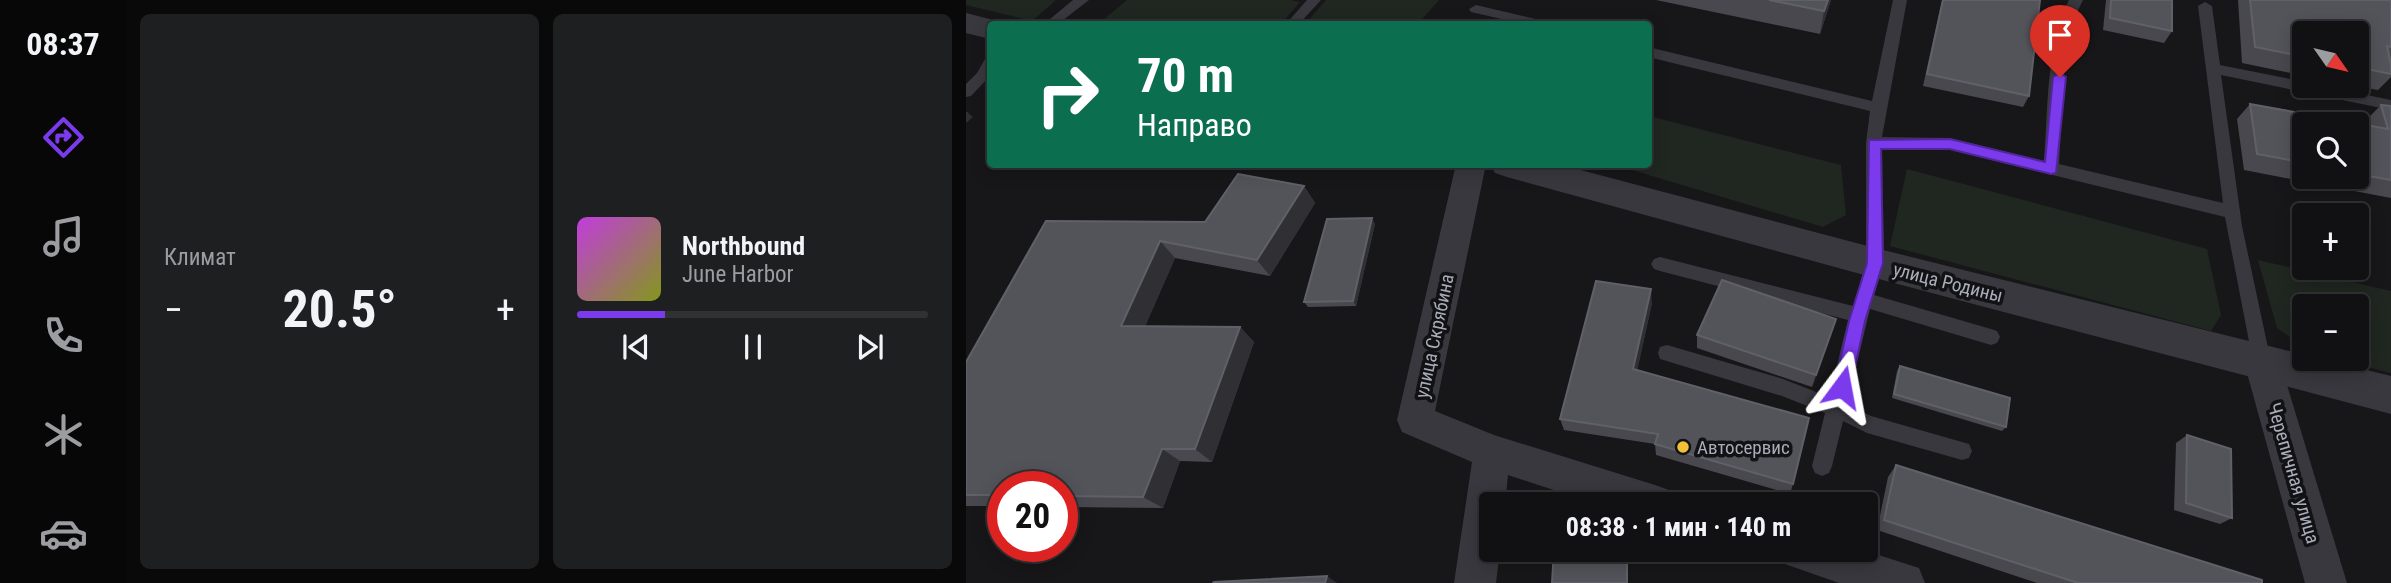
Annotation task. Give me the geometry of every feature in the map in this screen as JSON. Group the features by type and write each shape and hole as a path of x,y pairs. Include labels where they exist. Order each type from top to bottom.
{"street":[{"path":"966,23 987,28"},
{"name":"улица Скрябина","path":"1470,168 1415,420 1492,452"},
{"name":"улица Родины","path":"1522,168 1875,263 2391,395"},
{"name":"Черепичная улица","path":"2262,362 2326,583"},
{"path":"1475,583 1492,452 1618,492"},
{"path":"1834,562 1887,580"}],"lane":[{"path":"1054,21 1082,0"},
{"path":"1295,21 1314,0"},
{"path":"1822,466 1861,308 1875,263 1874,143 1878,108 1900,0"},
{"path":"2051,169 2062,54 2070,7 2076,0"},
{"path":"1470,21 1478,4 1530,21"},
{"path":"2205,6 2232,212 2262,362"},
{"path":"1652,53 1878,108"},
{"path":"966,92 983,76 987,68"},
{"path":"2213,68 2391,105"},
{"path":"1874,143 1950,144 2232,212"},
{"path":"1660,264 1991,338"},
{"path":"1667,353 1783,388 1838,408 1867,424 1962,451"}],"shaded area":[{"path":"966,0 1056,0 1032,21 966,5"},
{"path":"1127,0 1300,2 1284,21 1102,21"},
{"path":"1326,0 1439,0 1421,21 1308,21"},
{"path":"1652,117 1841,165 1846,215 1823,227 1625,168 1652,168"},
{"path":"1907,169 2207,249 2221,315 2211,331 1890,246"},
{"path":"2258,260 2292,268 2292,280 2344,280 2391,291 2391,373 2369,368 2369,294 2292,294 2292,339 2277,328"}],"building":[{"path":"1769,0 1828,0 1824,11"},
{"path":"1943,0 2040,0 2029,96 1927,74"},
{"path":"2111,0 2172,0 2172,31 2110,18"},
{"path":"2250,0 2391,0 2391,47 2387,46 2391,74 2370,70 2370,21 2292,21 2292,54 2255,47"},
{"path":"2250,104 2294,112 2292,112 2292,161 2257,154"},
{"path":"2381,105 2391,106 2391,180 2369,176 2369,126 2388,129"},
{"path":"1238,174 1304,186 1257,260 1160,241 1121,326 1240,327 1195,449 1162,449 1143,497 1078,496 1078,471 987,471 987,495 966,495 966,362 1046,221 1205,222"},
{"path":"1372,218 1353,301 1304,302 1327,219"},
{"path":"1722,280 1836,319 1816,375 1697,335"},
{"path":"1596,281 1651,289 1633,369 1809,418 1793,484 1655,444 1658,434 1560,419"},
{"path":"1900,366 2010,398 2006,427 1894,394"},
{"path":"2187,435 2231,449 2232,518 2186,503"},
{"path":"1896,465 2262,580 2262,583 2078,583 1884,520"},
{"path":"1553,562 1627,562 1627,583 1552,583"},
{"path":"1327,576 1325,583 1213,583 1214,582"}],"place":[{"name":"Автосервис","path":"1683,447"}],"route":[{"path":"1842,387 1857,321 1875,263 1874,143 1950,144 2051,169 2060,77"}]}
